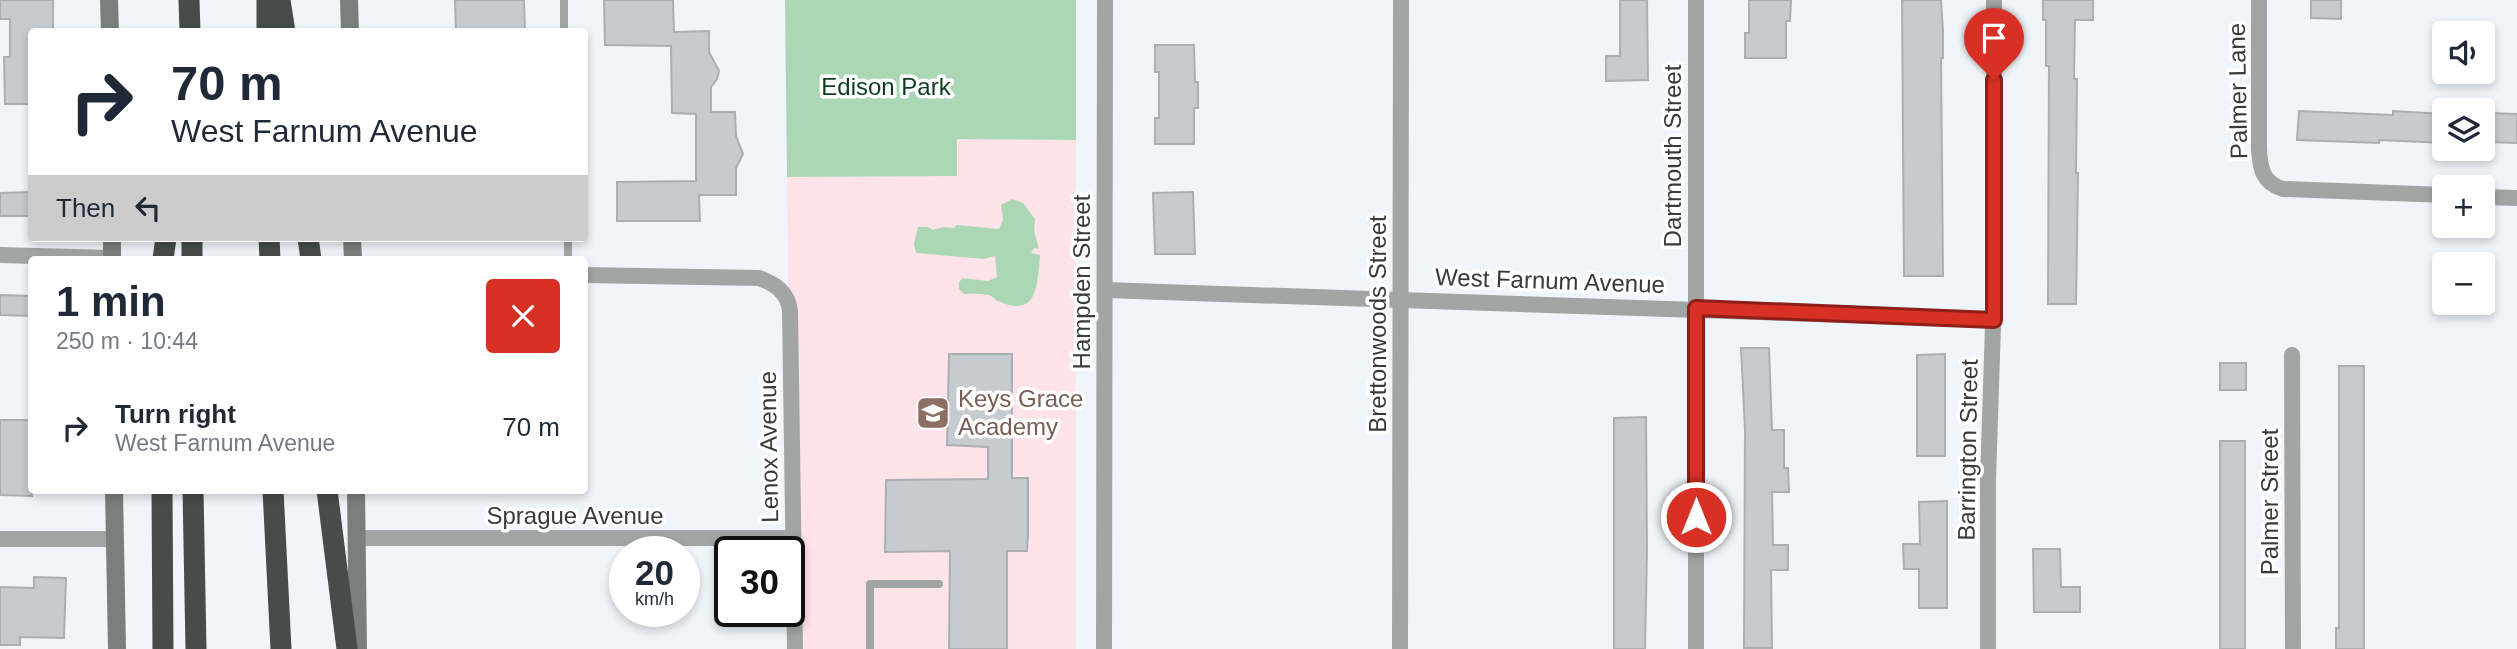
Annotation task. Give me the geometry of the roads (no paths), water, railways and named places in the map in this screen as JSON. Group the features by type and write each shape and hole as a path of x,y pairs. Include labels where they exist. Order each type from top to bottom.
{"highway":[{"path":"190,0 190,28"},
{"path":"267,0 267,28"},
{"path":"280,0 284,28"},
{"path":"162,494 163,649"},
{"path":"193,494 196,649"},
{"path":"273,494 281,649"},
{"path":"328,494 347,649"}],"main road":[{"path":"109,0 110,28"},
{"path":"349,0 350,28"},
{"path":"114,494 117,649"},
{"path":"356,494 358,649"}],"street":[{"name":"Hampden Street","path":"1104,649 1105,0"},
{"name":"Brettonwoods Street","path":"1401,0 1401,649"},
{"name":"Dartmouth Street","path":"1696,0 1696,649"},
{"name":"Barrington Street","path":"1988,649 1989,467 1994,320 1994,0"},
{"name":"Palmer Lane","path":"2259,0 2259,149 2260,163 2266,180 2283,189 2432,195"},
{"path":"2495,197 2517,198"},
{"path":"0,255 37,256"},
{"name":"Lenox Avenue","path":"588,275 759,278 774,284 785,296 790,311 793,536"},
{"name":"West Farnum Avenue","path":"1105,289 1994,320"},
{"name":"Palmer Street","path":"2292,355 2293,649"},
{"name":"Sprague Avenue","path":"356,538 714,538"},
{"path":"0,539 114,539"},
{"name":"Lenox Avenue","path":"795,627 795,649"}],"lane":[{"path":"564,0 564,28"},
{"path":"870,649 870,584 939,584"}],"place":[{"name":"Keys Grace Academy","path":"933,413"}],"park label":[{"name":"Edison Park","path":"886,87"}]}
